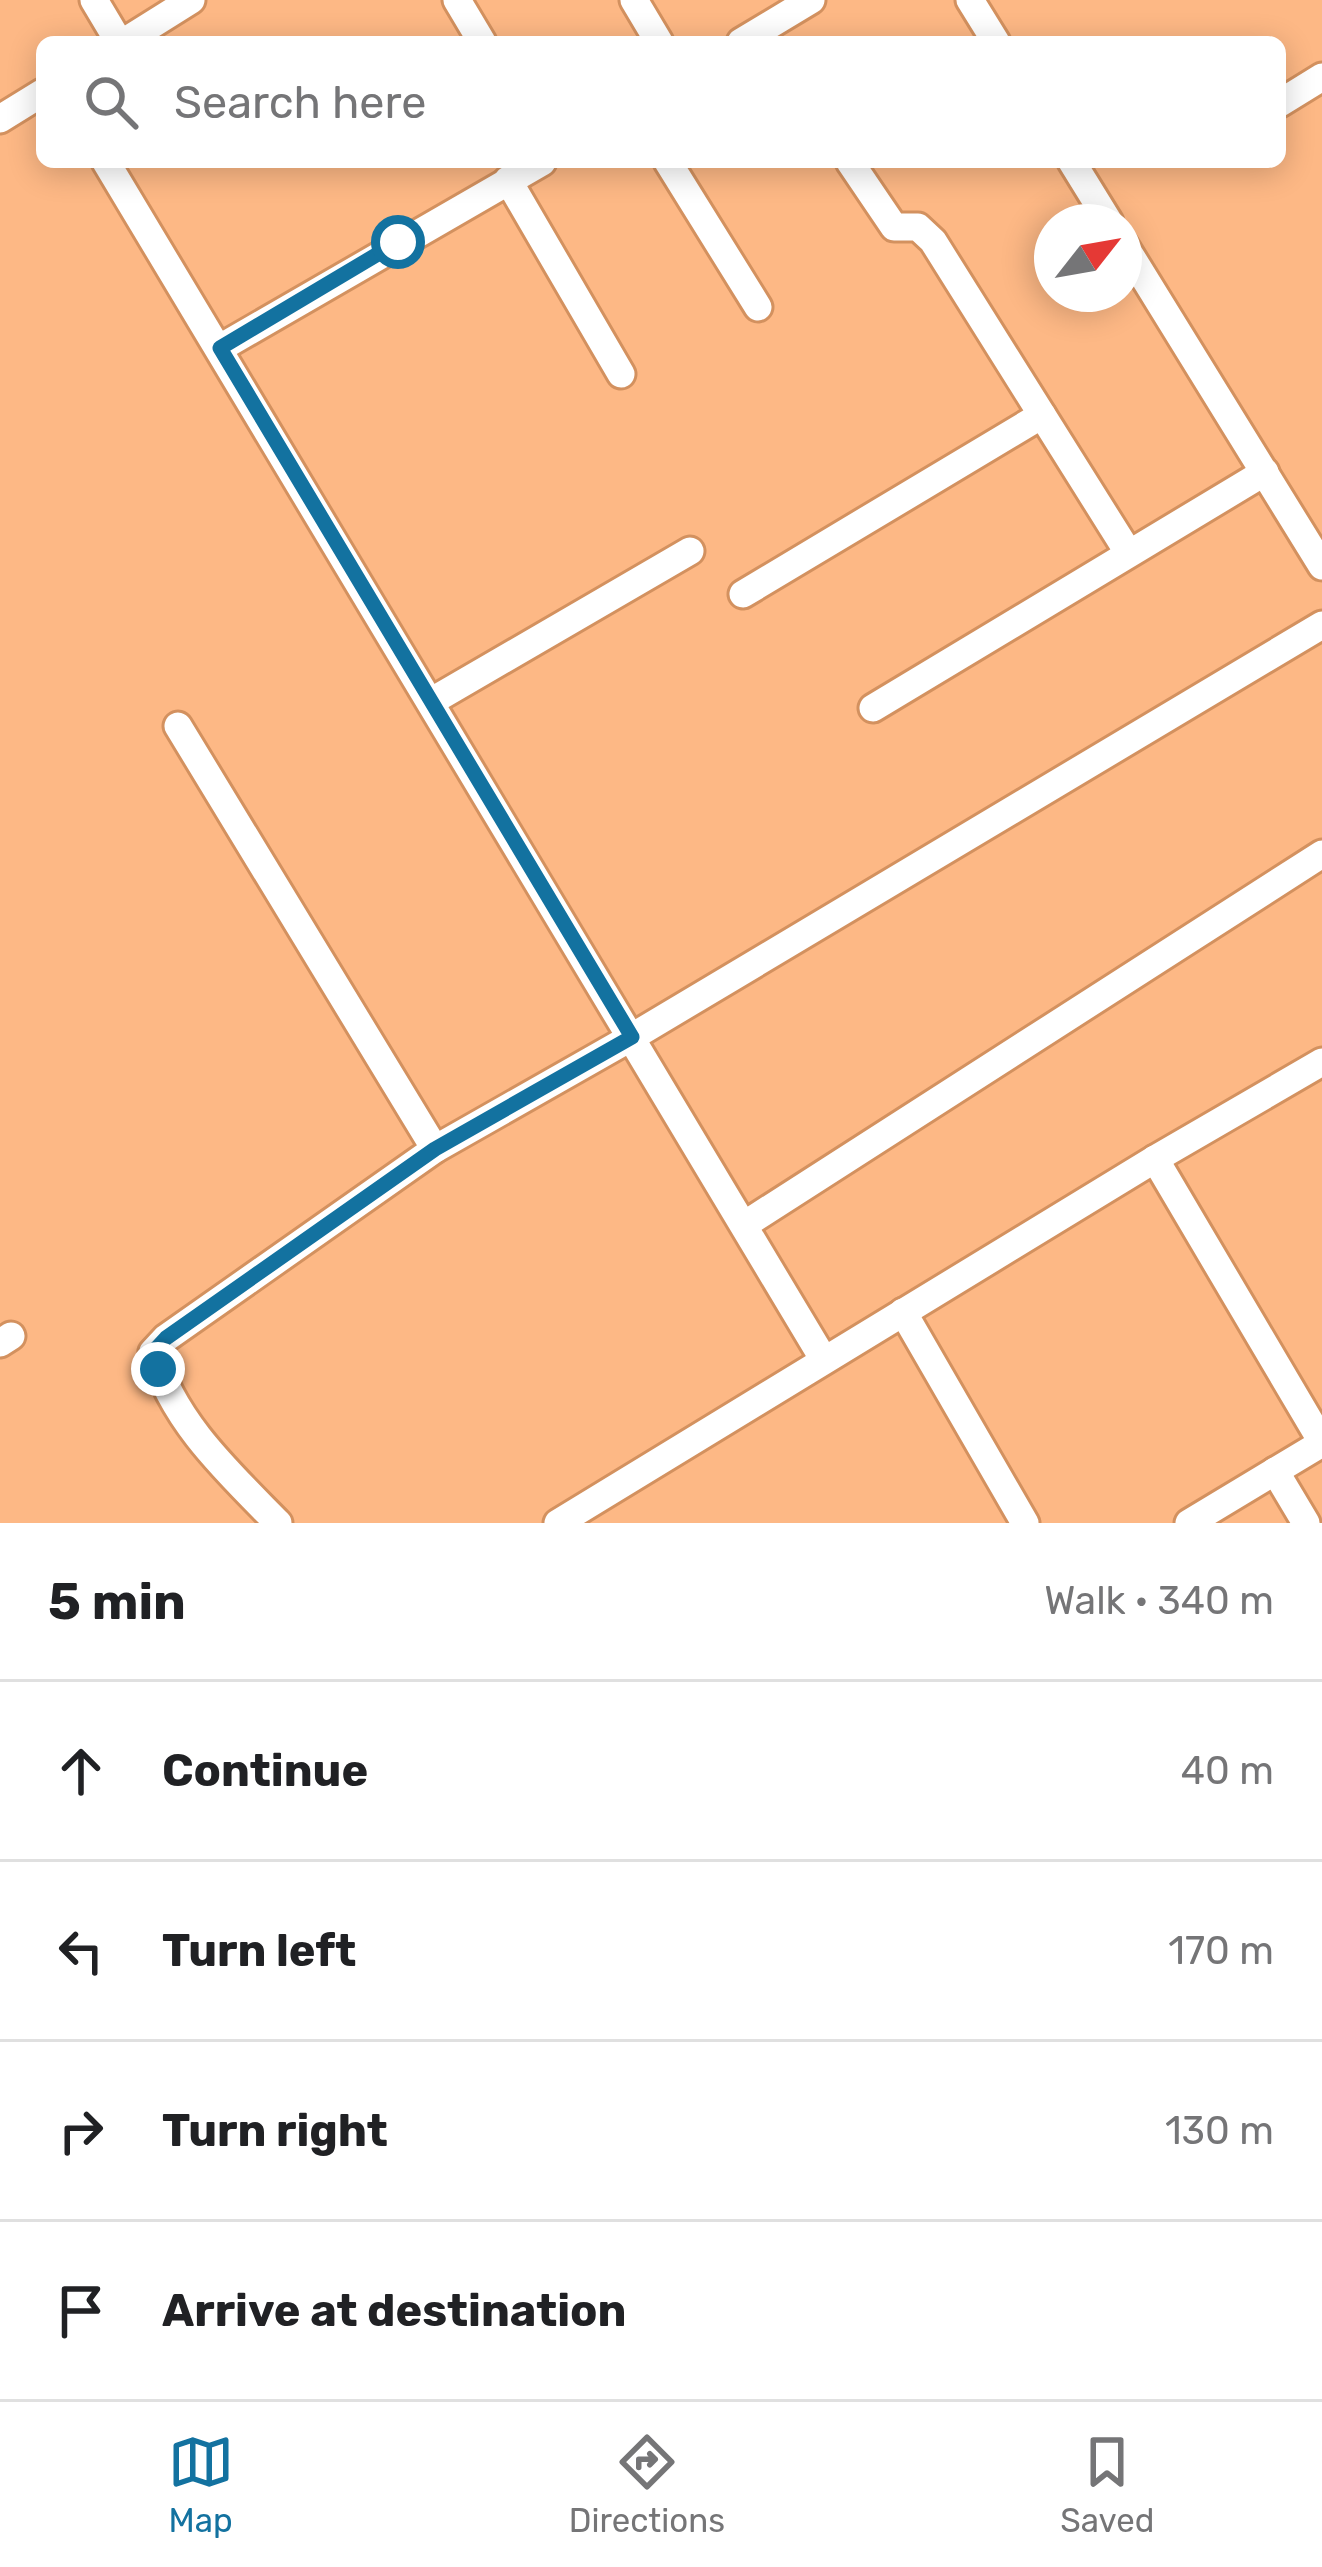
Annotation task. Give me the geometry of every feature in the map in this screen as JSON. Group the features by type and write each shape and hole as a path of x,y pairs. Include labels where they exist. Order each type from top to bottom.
{"street":[{"path":"94,0 117,36"},
{"path":"131,36 191,0"},
{"path":"457,0 478,36"},
{"path":"634,0 655,36"},
{"path":"773,34 811,0"},
{"path":"970,0 992,36"},
{"path":"1286,99 1322,77"},
{"path":"0,119 36,97"},
{"path":"110,168 824,1360"},
{"path":"220,348 531,168"},
{"path":"672,168 758,307"},
{"path":"854,168 894,226 918,227 933,241 1128,552"},
{"path":"1076,168 1098,204"},
{"path":"508,180 621,374"},
{"path":"1142,274 1322,566"},
{"path":"743,594 1042,415"},
{"path":"873,708 1265,472"},
{"path":"432,701 689,551"},
{"path":"278,1523 202,1445 158,1369 153,1352 166,1338 435,1149 632,1037 1322,625"},
{"path":"178,726 435,1149"},
{"path":"744,1225 1322,854"},
{"path":"558,1523 1154,1159 1322,1062"},
{"path":"1154,1159 1322,1443 1189,1523"},
{"path":"903,1312 1025,1523"},
{"path":"1275,1471 1306,1523"}],"route":[{"path":"158,1369 153,1352 166,1338 435,1149 632,1037 220,348 398,242"}]}
